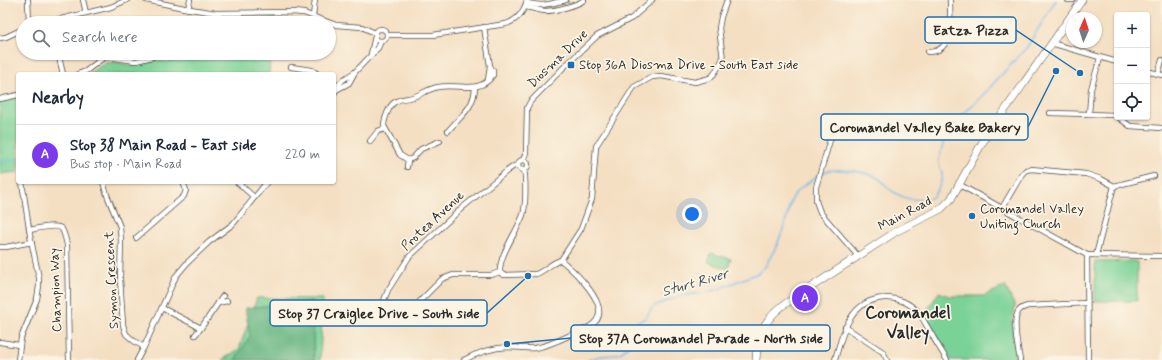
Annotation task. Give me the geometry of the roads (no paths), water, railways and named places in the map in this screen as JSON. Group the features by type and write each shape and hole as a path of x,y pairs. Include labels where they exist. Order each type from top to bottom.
{"main road":[{"name":"Main Road","path":"756,360 760,333 776,310 897,231 941,209 951,199 982,143 1082,0"}],"street":[{"path":"28,0 29,16"},
{"path":"83,0 86,14"},
{"path":"77,16 111,7 127,0"},
{"path":"146,0 216,13 292,12 304,13 313,16 315,0"},
{"path":"188,9 190,0"},
{"path":"527,3 539,6 567,0 569,6"},
{"path":"527,3 545,11 569,6 584,0"},
{"name":"Diosma Drive","path":"523,160 526,153 527,108 530,102 597,36 632,18 652,0"},
{"path":"524,169 521,169 518,165 519,162 523,160 526,161 528,165 524,169 524,212 502,260 500,272 504,274 536,274 540,273 556,261 562,260 581,230 592,199 596,146 634,87 652,77 661,76 695,82 710,78 714,74 723,59 719,28 727,0"},
{"path":"928,52 936,52 940,50 949,37 950,0"},
{"path":"1068,0 1073,0"},
{"path":"336,90 350,83 355,72 378,48 381,40 387,35 424,36 512,22 522,14 527,3"},
{"path":"336,25 362,27 375,35 378,40 381,40"},
{"path":"408,160 400,155 385,130 384,123 392,105 400,99 413,97 429,88 441,86 475,87 487,82 493,75 493,71 490,66 484,27"},
{"path":"371,54 377,30 383,29 386,31 387,35"},
{"path":"0,38 16,32"},
{"path":"1051,43 1114,61"},
{"path":"1090,114 1091,89 1100,58"},
{"path":"59,60 62,72"},
{"path":"83,72 100,60"},
{"path":"1150,72 1160,75 1162,60"},
{"path":"291,67 312,70 315,72"},
{"path":"448,131 471,106 474,98 475,87"},
{"path":"0,99 16,95"},
{"path":"1050,113 1114,115"},
{"path":"1122,120 1130,126 1162,128"},
{"path":"858,256 817,207 815,193 820,173 830,140 837,130 843,126 850,124 891,126"},
{"path":"370,141 378,131 385,130"},
{"path":"406,167 408,160 413,158 421,149 440,141"},
{"name":"Protea Avenue","path":"500,272 491,275 447,276 442,279 401,320 389,320 382,313 383,303 388,290 409,257 462,208 507,171 518,165"},
{"path":"1002,208 1022,174 1026,170 1031,169 1086,174 1101,179 1114,186 1154,176"},
{"path":"18,360 19,345 39,293 39,278 22,184"},
{"name":"Symon Crescent","path":"104,184 120,227 122,241 120,278 123,325 126,334 144,347"},
{"path":"136,238 184,196 186,190 184,184"},
{"path":"240,184 254,197"},
{"path":"136,360 144,347 176,276 186,263 209,242 233,224 265,184"},
{"path":"960,185 1087,255 1162,256"},
{"path":"1096,255 1114,186"},
{"name":"Champion Way","path":"30,232 59,226 62,229 67,245 68,360"},
{"path":"137,230 141,233"},
{"path":"0,247 32,242"},
{"path":"1087,255 1088,360"},
{"path":"464,360 482,352 498,348 534,348 543,346 563,339 591,326 596,322 600,312 597,301 571,268 562,260"},
{"path":"195,335 223,296"},
{"path":"836,360 845,327 857,310 864,304 877,298 891,298 911,306 920,314 947,360"},
{"path":"218,303 227,301"},
{"path":"1020,360 1016,322 1017,313 1021,308 1028,306 1087,303"},
{"path":"162,308 201,328"},
{"path":"845,327 883,352 887,360"},
{"path":"0,342 19,345"}],"waterway":[{"name":"Sturt River","path":"821,173 832,170 848,170 864,173 878,178 892,191 907,198 917,200 933,197 941,180 942,174 939,162 942,146 949,128 982,96 1027,47 1056,0"},
{"path":"0,162 16,159"},
{"name":"Sturt River","path":"588,360 622,352 632,342 634,328 638,322 647,317 654,306 681,296 709,292 758,273 765,267 777,245 785,224 791,201 796,192 818,175"}],"place":[{"name":"Stop 36A Diosma Drive - South East side","path":"571,65"},
{"name":"Coromandel Valley Bake Bakery","path":"1056,71"},
{"name":"Eatza Pizza","path":"1080,73"},
{"name":"Coromandel Valley Uniting Church","path":"972,216"},
{"name":"Stop 37 Craiglee Drive - South side","path":"528,276"},
{"name":"Stop 38 Main Road - East side","path":"805,298"},
{"name":"Stop 37A Coromandel Parade - North side","path":"507,344"}],"district":[{"name":"Coromandel Valley","path":"908,323"}]}
